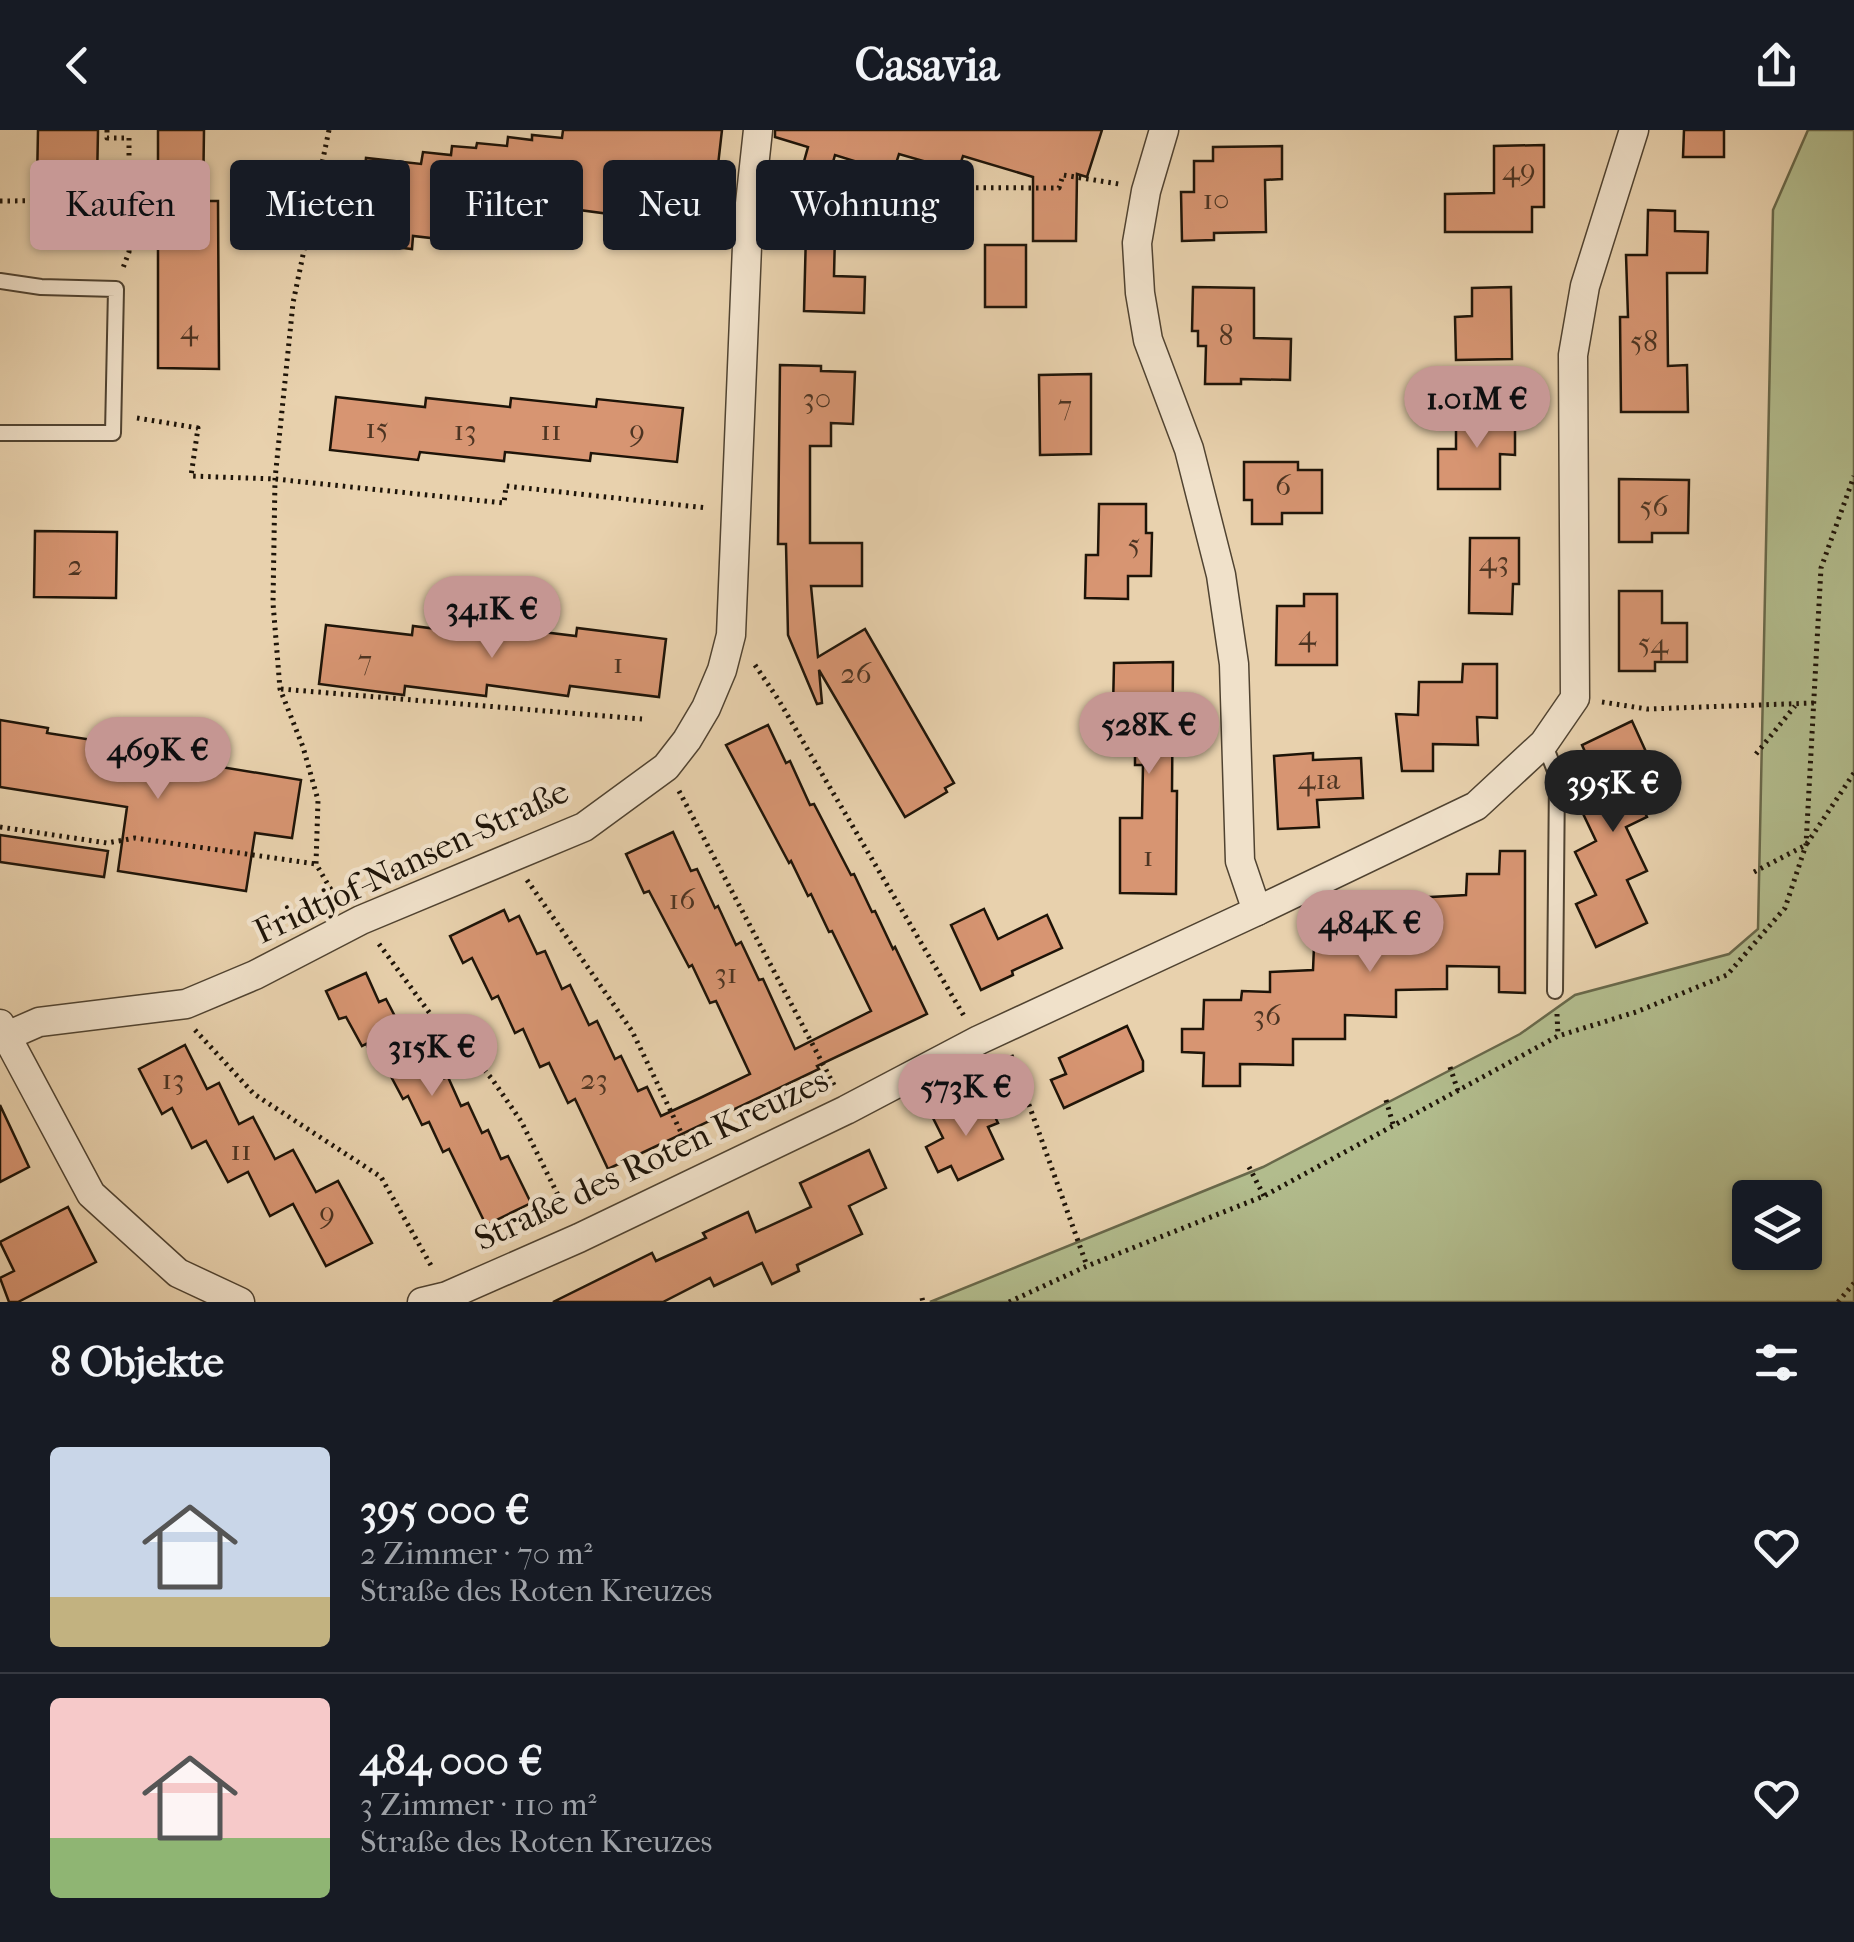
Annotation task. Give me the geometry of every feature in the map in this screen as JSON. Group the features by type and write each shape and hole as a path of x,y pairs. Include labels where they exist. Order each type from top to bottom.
{"street":[{"name":"Fridtjof-Nansen-Straße","path":"4,1030 186,1004 255,975 360,920 584,827 666,767 706,708 731,635 748,222 758,130"},
{"path":"1164,130 1146,192 1137,243 1140,293 1148,340 1188,449 1221,575 1234,664 1240,861 1257,911"},
{"path":"1575,698 1574,355 1585,286 1634,130"},
{"name":"Straße des Roten Kreuzes","path":"422,1302 447,1296 597,1229 846,1110 1001,1029 1476,806 1544,743 1575,698"},
{"path":"4,1030 90,1194 178,1273 240,1302"}],"lane":[{"path":"0,281 116,289 114,433 0,433"},
{"path":"1544,743 1557,776 1556,991"}],"path":[{"path":"107,130 107,138 129,138 129,160"},
{"path":"329,130 294,303 276,479 274,603 280,689 318,800 316,864 339,904 360,920 434,1019 457,1037 492,1079 521,1122 560,1197"},
{"path":"974,188 1059,188 1063,175 1090,182"},
{"path":"0,201 30,201"},
{"path":"114,414 198,428 192,476 276,479 504,502 506,486 735,511"},
{"path":"731,635 778,699 955,1000"},
{"path":"280,689 642,719"},
{"path":"1575,698 1647,709 1814,704"},
{"path":"1756,754 1794,706"},
{"path":"666,767 824,1066"},
{"path":"1754,872 1806,845 1854,774"},
{"path":"0,827 106,843 135,838 316,864"},
{"path":"511,857 632,1031 687,1144"},
{"path":"186,1004 195,1030 254,1094 381,1177 426,1254"},
{"path":"1001,1029 1087,1266"},
{"path":"1450,1067 1458,1091"},
{"path":"1386,1100 1393,1124"},
{"path":"1250,1167 1264,1196"},
{"path":"1838,1302 1854,1283"}],"green space":[{"path":"1808,130 1854,130 1854,1302 930,1302 1263,1167 1520,1034 1575,995 1729,954 1758,929 1773,210"}],"building":[{"path":"38,130 98,130 97,160 37,160"},
{"path":"158,130 204,130 204,160 158,160"},
{"path":"563,130 722,130 719,160 603,160 603,213 583,211 583,160 430,160 430,238 413,236 410,249 410,163 421,164 423,152 451,155 452,146 476,148 477,143 507,146 508,137 562,138"},
{"path":"775,130 1102,130 1087,177 1077,174 1076,241 1033,241 1033,177 963,156 962,160 920,160 899,154 897,160 851,160 835,155 834,160 804,160 808,147 775,137"},
{"path":"1684,130 1724,130 1724,157 1683,157"},
{"path":"1544,145 1544,207 1532,207 1532,232 1445,232 1445,194 1494,193 1494,146"},
{"path":"1282,146 1282,179 1265,180 1266,232 1214,233 1214,240 1182,241 1181,192 1194,192 1194,161 1213,161 1213,147"},
{"path":"210,201 218,201 219,369 158,368 158,250 210,250"},
{"path":"1648,210 1675,211 1675,231 1708,232 1707,273 1667,273 1668,366 1687,365 1688,412 1621,412 1620,317 1628,317 1626,255 1647,255"},
{"path":"985,245 1026,245 1026,307 985,307"},
{"path":"806,250 835,250 834,276 865,277 864,313 804,311"},
{"path":"1193,287 1254,288 1254,338 1291,339 1290,380 1241,379 1241,384 1205,384 1206,346 1198,346 1198,331 1192,331"},
{"path":"1511,287 1512,359 1456,360 1455,317 1472,316 1472,288"},
{"path":"780,365 855,372 853,424 831,423 831,446 810,446 810,543 862,543 862,586 811,586 818,657 865,629 954,783 945,788 947,792 905,817 819,670 822,703 817,704 788,635 786,544 778,544"},
{"path":"1091,374 1091,454 1040,455 1039,375"},
{"path":"336,397 425,407 426,398 510,407 511,398 596,407 597,399 683,408 677,462 591,453 590,461 505,452 504,461 420,452 418,460 330,450"},
{"path":"1456,413 1515,413 1515,455 1500,454 1500,489 1438,489 1438,449 1456,449"},
{"path":"1244,462 1298,462 1298,470 1322,470 1322,513 1282,513 1282,524 1252,524 1252,500 1244,500"},
{"path":"1619,479 1689,480 1688,533 1652,533 1652,542 1619,542"},
{"path":"1099,504 1146,504 1146,533 1152,533 1151,576 1128,576 1128,599 1085,598 1086,555 1098,555"},
{"path":"35,531 117,532 116,598 34,597"},
{"path":"1470,538 1519,538 1519,584 1513,584 1512,614 1469,613"},
{"path":"1619,591 1662,591 1662,623 1687,623 1687,662 1655,662 1655,671 1619,671"},
{"path":"1304,594 1337,594 1337,665 1276,665 1277,606 1304,606"},
{"path":"326,625 412,635 413,626 493,636 494,626 576,636 577,628 666,639 659,697 570,686 568,696 487,685 486,696 405,686 404,695 319,684"},
{"path":"1173,662 1176,894 1120,893 1120,818 1142,818 1143,765 1135,765 1135,738 1119,738 1119,708 1113,708 1114,663"},
{"path":"1463,664 1497,664 1497,718 1477,717 1478,745 1433,744 1433,771 1402,771 1396,714 1418,715 1419,682 1462,682"},
{"path":"0,720 48,728 47,733 216,759 215,766 301,780 292,838 255,833 246,891 118,871 127,807 0,787"},
{"path":"1632,721 1652,765 1628,777 1647,817 1626,827 1647,871 1627,880 1647,923 1596,947 1576,904 1596,895 1575,852 1596,841 1577,801 1602,789 1582,745"},
{"path":"768,725 810,805 814,804 895,947 927,1014 608,1169 575,1099 568,1103 549,1063 540,1067 523,1029 515,1033 498,996 492,999 472,958 463,963 450,936 504,910 509,921 519,916 537,954 545,951 562,989 570,985 589,1025 597,1021 615,1059 621,1056 638,1091 647,1087 661,1116 700,1098 750,1074 716,1001 710,1003 649,891 644,893 626,854 673,832 691,871 697,869 715,908 718,906 736,945 741,942 759,980 763,979 795,1049 871,1011 832,931 829,932 811,894 808,896 789,863 726,745"},
{"path":"1313,753 1313,760 1361,758 1363,798 1317,800 1319,827 1278,829 1274,756"},
{"path":"0,835 108,851 104,877 0,862"},
{"path":"1500,851 1525,851 1525,993 1499,992 1499,967 1447,966 1447,989 1396,990 1396,1017 1345,1015 1345,1039 1293,1039 1293,1065 1240,1064 1240,1086 1203,1086 1204,1053 1182,1052 1182,1029 1203,1029 1204,1000 1241,1000 1242,991 1270,992 1270,972 1313,970 1314,946 1365,944 1366,922 1413,919 1413,898 1466,895 1467,874 1499,874"},
{"path":"984,909 998,939 1047,915 1062,948 981,990 951,925"},
{"path":"366,973 379,1002 386,999 401,1028 407,1024 421,1053 427,1049 442,1079 448,1077 461,1106 468,1103 482,1133 488,1130 501,1159 508,1156 531,1203 486,1225 449,1149 443,1152 429,1122 422,1125 408,1096 403,1099 387,1069 382,1072 346,1017 339,1019 326,991"},
{"path":"1127,1026 1143,1061 1143,1071 1064,1108 1051,1080 1066,1074 1059,1058"},
{"path":"185,1045 207,1089 219,1083 239,1124 253,1117 275,1159 293,1150 316,1192 338,1181 372,1243 326,1266 293,1204 270,1216 248,1172 228,1182 206,1141 192,1148 172,1108 162,1114 139,1069"},
{"path":"984,1094 998,1123 988,1127 1003,1159 958,1180 951,1166 938,1172 926,1147 943,1138 933,1118"},
{"path":"0,1105 29,1167 0,1182"},
{"path":"869,1150 886,1188 849,1206 862,1234 797,1265 799,1271 772,1284 762,1263 714,1286 710,1278 663,1302 553,1302 652,1253 656,1261 706,1238 703,1233 748,1212 756,1232 811,1207 800,1183"},
{"path":"68,1207 96,1262 18,1302 9,1302 0,1278 14,1271 0,1242"}]}
